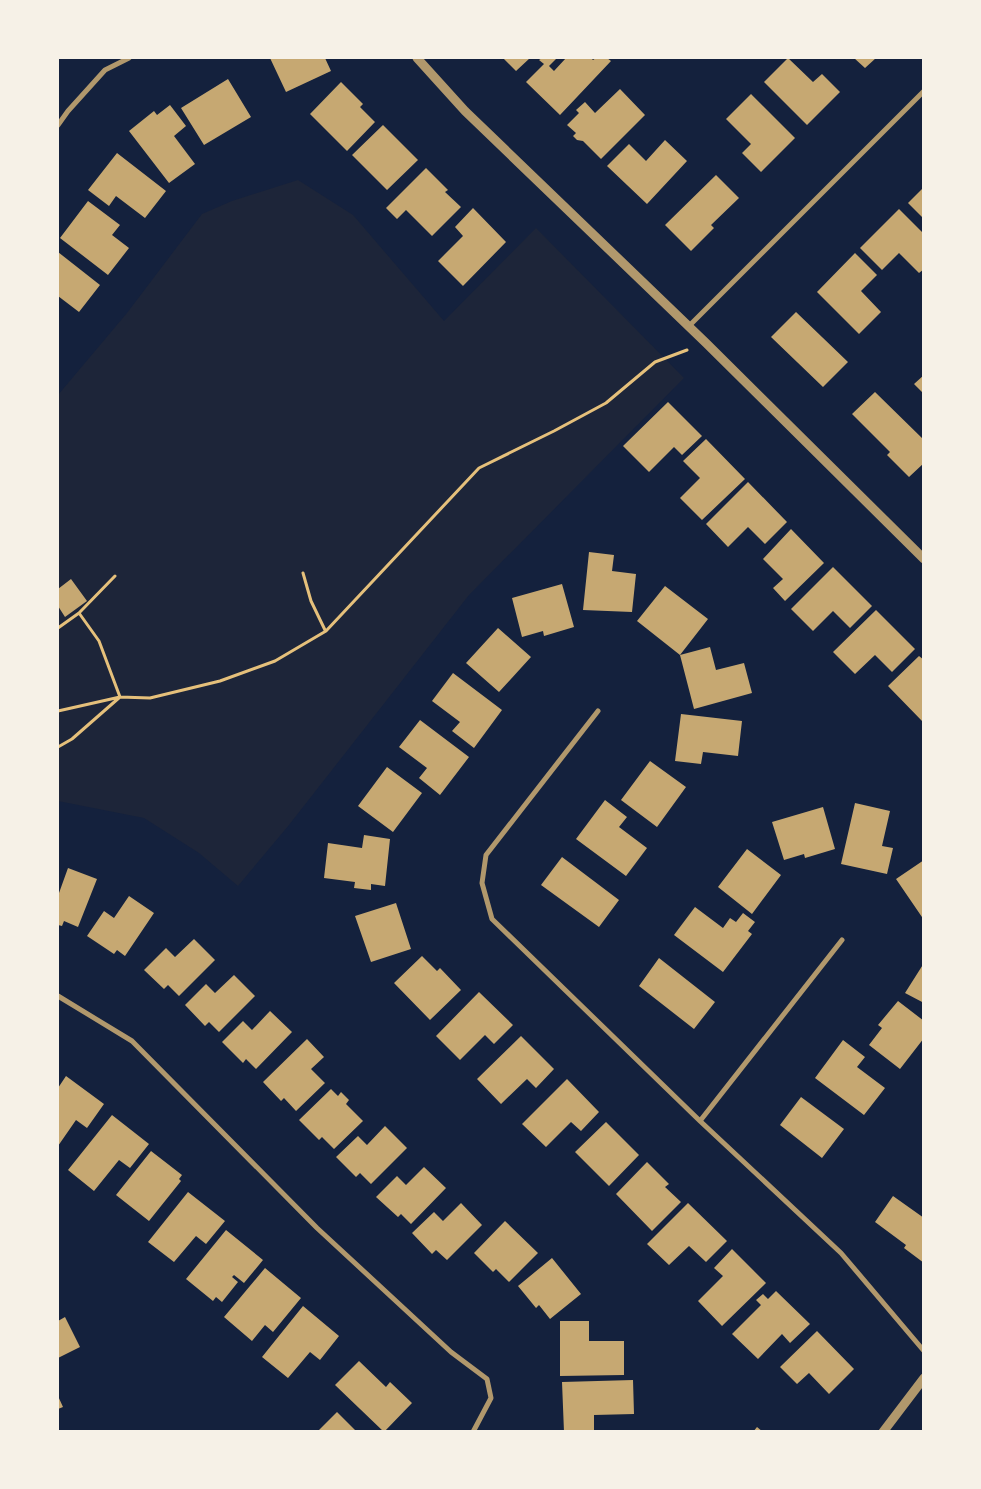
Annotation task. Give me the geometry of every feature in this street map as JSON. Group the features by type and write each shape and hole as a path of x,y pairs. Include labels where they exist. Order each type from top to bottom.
{"street":[{"path":"58,124 105,70 129,58"},
{"path":"417,58 465,111 922,554"},
{"path":"688,327 924,91"},
{"path":"598,711 486,855 482,883 492,919 700,1121 841,1253 924,1351"},
{"path":"700,1121 842,940"},
{"path":"58,996 132,1041 317,1228 451,1352 487,1379 491,1398 473,1432"},
{"path":"883,1432 924,1378"}],"path":[{"path":"58,711 120,697 150,698 220,682 275,661 326,630 479,468 606,403 655,362 706,343"},
{"path":"303,573 311,601 326,630"},
{"path":"58,628 79,614 116,576"},
{"path":"79,614 100,641 120,697"},
{"path":"58,746 72,739 120,697"}],"shaded area":[{"path":"298,180 353,215 444,321 536,228 684,378 469,595 289,825 238,886 199,853 144,818 58,801 58,395 127,313 202,214 232,201"}],"building":[{"path":"270,58 325,58 331,71 286,92"},
{"path":"503,58 530,58 516,71"},
{"path":"542,58 557,58 549,66 554,71 566,58 591,58 593,60 596,58 607,58 611,61 560,115 526,82 544,64 539,60"},
{"path":"788,58 813,82 822,74 840,92 807,125 764,82"},
{"path":"854,58 876,58 865,68"},
{"path":"228,79 251,117 204,145 181,108"},
{"path":"341,82 363,104 360,107 375,122 347,151 310,114"},
{"path":"620,89 645,115 601,159 583,141 577,140 573,136 576,133 567,125 579,113 576,110 585,102 595,113"},
{"path":"751,94 795,138 761,172 742,153 751,144 726,119"},
{"path":"170,105 186,126 174,136 195,164 169,183 129,131 154,111 157,115"},
{"path":"383,125 418,160 387,190 352,155"},
{"path":"665,140 687,161 647,204 607,166 629,144 646,161"},
{"path":"117,153 166,191 145,218 116,196 109,206 88,190"},
{"path":"426,168 448,190 445,192 461,207 432,236 406,210 397,219 386,208"},
{"path":"716,175 739,198 711,225 714,228 691,251 665,225"},
{"path":"924,187 924,219 908,203"},
{"path":"88,201 120,225 112,235 129,248 108,275 60,238"},
{"path":"473,208 506,242 463,286 438,261 463,236 455,227"},
{"path":"899,209 924,234 924,269 919,273 899,253 882,270 860,248"},
{"path":"58,252 100,285 79,312 58,296"},
{"path":"855,253 877,275 861,291 881,312 859,334 817,292"},
{"path":"796,312 848,362 823,387 771,337"},
{"path":"924,375 924,394 914,384"},
{"path":"875,392 924,440 924,463 909,477 887,455 890,452 852,414"},
{"path":"668,402 702,436 682,455 674,447 649,472 623,446"},
{"path":"706,439 745,479 702,520 680,498 700,478 683,461"},
{"path":"748,482 787,522 765,544 748,527 728,547 706,524"},
{"path":"791,529 824,563 785,601 773,588 783,579 763,559"},
{"path":"589,552 614,555 612,571 636,574 632,612 583,610"},
{"path":"833,567 872,606 850,628 833,611 813,631 791,609"},
{"path":"71,579 87,601 65,617 58,606 58,589"},
{"path":"562,584 574,627 544,636 543,631 522,637 512,598"},
{"path":"665,586 708,619 680,655 637,621"},
{"path":"876,610 915,649 892,672 875,655 855,674 833,652"},
{"path":"498,628 531,657 499,692 466,663"},
{"path":"710,647 716,670 744,663 752,693 694,709 680,655"},
{"path":"919,656 924,660 924,719 922,721 888,686"},
{"path":"453,673 502,710 474,748 452,731 460,722 432,701"},
{"path":"681,714 742,721 738,756 703,752 701,764 675,761"},
{"path":"420,720 469,757 440,795 419,778 427,768 399,747"},
{"path":"650,761 686,787 657,827 621,800"},
{"path":"387,767 422,793 393,832 358,806"},
{"path":"605,800 627,817 619,827 647,848 626,876 576,839"},
{"path":"855,803 890,811 882,846 893,848 887,874 841,864"},
{"path":"823,807 835,849 805,858 804,854 784,860 772,822"},
{"path":"364,835 390,839 385,886 371,884 371,890 354,888 355,882 324,878 328,843 362,848"},
{"path":"747,849 781,875 752,914 718,887"},
{"path":"562,857 619,900 599,927 541,885"},
{"path":"924,860 924,920 896,879"},
{"path":"68,868 97,879 78,927 64,921 62,926 58,925 58,892"},
{"path":"129,896 154,913 125,956 117,950 114,954 87,936 104,911 114,918"},
{"path":"396,903 411,949 371,962 355,916"},
{"path":"695,907 723,928 730,918 736,922 743,913 755,922 748,931 752,934 723,972 674,935"},
{"path":"194,939 215,960 179,996 168,985 164,989 144,970 166,948 175,957"},
{"path":"422,956 437,971 440,968 461,990 430,1020 394,983"},
{"path":"659,958 715,1002 694,1029 639,986"},
{"path":"924,963 924,1003 905,993"},
{"path":"234,975 255,996 219,1032 209,1022 205,1026 185,1005 206,984 215,993"},
{"path":"479,992 513,1025 494,1044 485,1035 460,1060 436,1036"},
{"path":"898,1001 924,1021 924,1038 900,1069 869,1045 882,1028 878,1025"},
{"path":"270,1011 292,1032 256,1069 246,1059 243,1063 222,1042 243,1021 252,1030"},
{"path":"521,1036 554,1069 536,1088 527,1079 501,1104 477,1079"},
{"path":"307,1039 324,1057 311,1069 325,1083 296,1111 284,1098 281,1101 263,1082"},
{"path":"843,1040 865,1057 857,1067 885,1088 864,1115 815,1078"},
{"path":"66,1076 104,1104 87,1128 76,1120 58,1146 58,1088"},
{"path":"567,1079 599,1112 581,1131 571,1122 546,1147 522,1124"},
{"path":"331,1089 338,1096 341,1092 349,1100 346,1104 363,1121 334,1149 322,1137 319,1140 299,1120"},
{"path":"801,1097 844,1129 822,1158 780,1125"},
{"path":"112,1115 149,1144 130,1168 119,1160 94,1191 68,1170"},
{"path":"606,1122 639,1155 609,1186 575,1152"},
{"path":"385,1126 407,1148 371,1184 360,1173 356,1177 336,1157 358,1136 367,1145"},
{"path":"151,1151 182,1175 179,1179 181,1181 149,1221 116,1195"},
{"path":"647,1162 669,1184 665,1187 681,1202 652,1231 616,1194"},
{"path":"424,1167 446,1188 411,1224 401,1214 398,1217 376,1197 397,1176 406,1185"},
{"path":"188,1192 225,1221 206,1244 196,1236 174,1262 148,1242"},
{"path":"893,1196 924,1218 924,1263 904,1248 906,1245 875,1222"},
{"path":"461,1203 482,1225 447,1260 436,1250 432,1254 412,1233 434,1212 443,1221"},
{"path":"688,1203 727,1241 706,1262 689,1246 669,1265 647,1244"},
{"path":"505,1221 538,1253 509,1282 496,1269 493,1272 474,1253"},
{"path":"226,1230 263,1260 244,1283 234,1275 232,1277 238,1282 222,1302 216,1297 213,1301 186,1279"},
{"path":"732,1249 766,1283 722,1326 698,1301 723,1276 714,1268"},
{"path":"552,1258 581,1294 550,1319 539,1305 536,1308 518,1286"},
{"path":"265,1268 301,1298 273,1332 265,1325 252,1341 224,1317"},
{"path":"776,1291 810,1324 790,1343 782,1334 758,1359 732,1334 761,1305 756,1300 763,1294 768,1299"},
{"path":"303,1306 339,1336 320,1360 310,1352 288,1378 262,1357"},
{"path":"65,1317 80,1347 58,1358 58,1321"},
{"path":"560,1321 589,1321 589,1341 624,1341 624,1375 560,1376"},
{"path":"817,1331 854,1369 829,1394 809,1373 797,1384 780,1367"},
{"path":"359,1361 386,1387 390,1382 412,1403 384,1432 335,1385"},
{"path":"633,1380 634,1414 594,1415 594,1432 564,1432 562,1382"},
{"path":"58,1396 63,1407 58,1409"},
{"path":"337,1412 357,1432 317,1432"},
{"path":"757,1427 763,1432 753,1432"}]}
